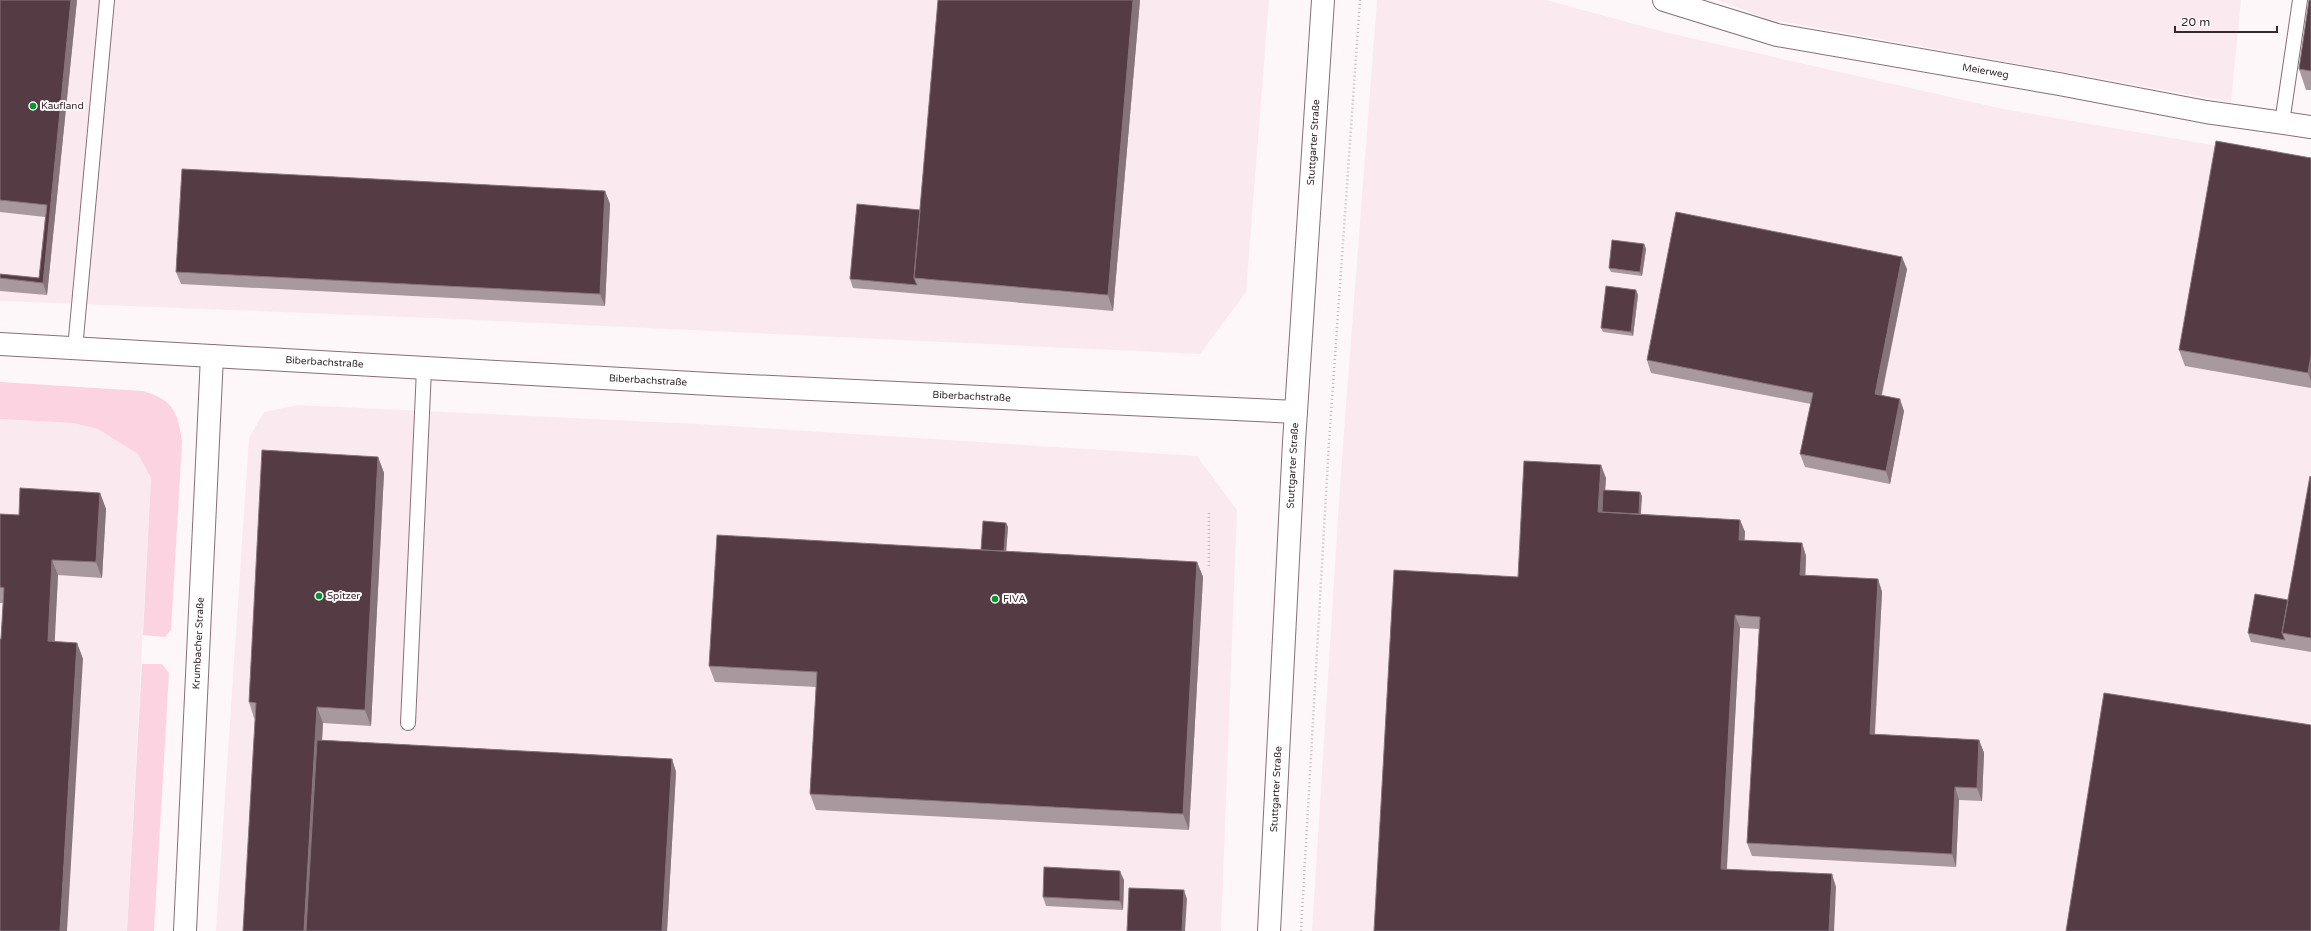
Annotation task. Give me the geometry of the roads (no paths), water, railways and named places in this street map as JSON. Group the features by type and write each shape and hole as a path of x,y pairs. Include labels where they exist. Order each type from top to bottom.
{"street":[{"name":"Stuttgarter Straße","path":"1269,931 1296,412 1323,0"},
{"name":"Meierweg","path":"1664,0 1777,36 2059,84 2206,112 2311,127"},
{"name":"Biberbachstraße","path":"0,344 424,368 1296,412"},
{"name":"Krumbacher Straße","path":"185,931 212,356"}],"lane":[{"path":"75,349 107,0"},
{"path":"2282,123 2300,0"},
{"path":"408,723 424,368"}],"place":[{"name":"Kaufland","path":"33,106"},
{"name":"Spitzer","path":"319,596"},
{"name":"FIVA","path":"995,599"}]}
